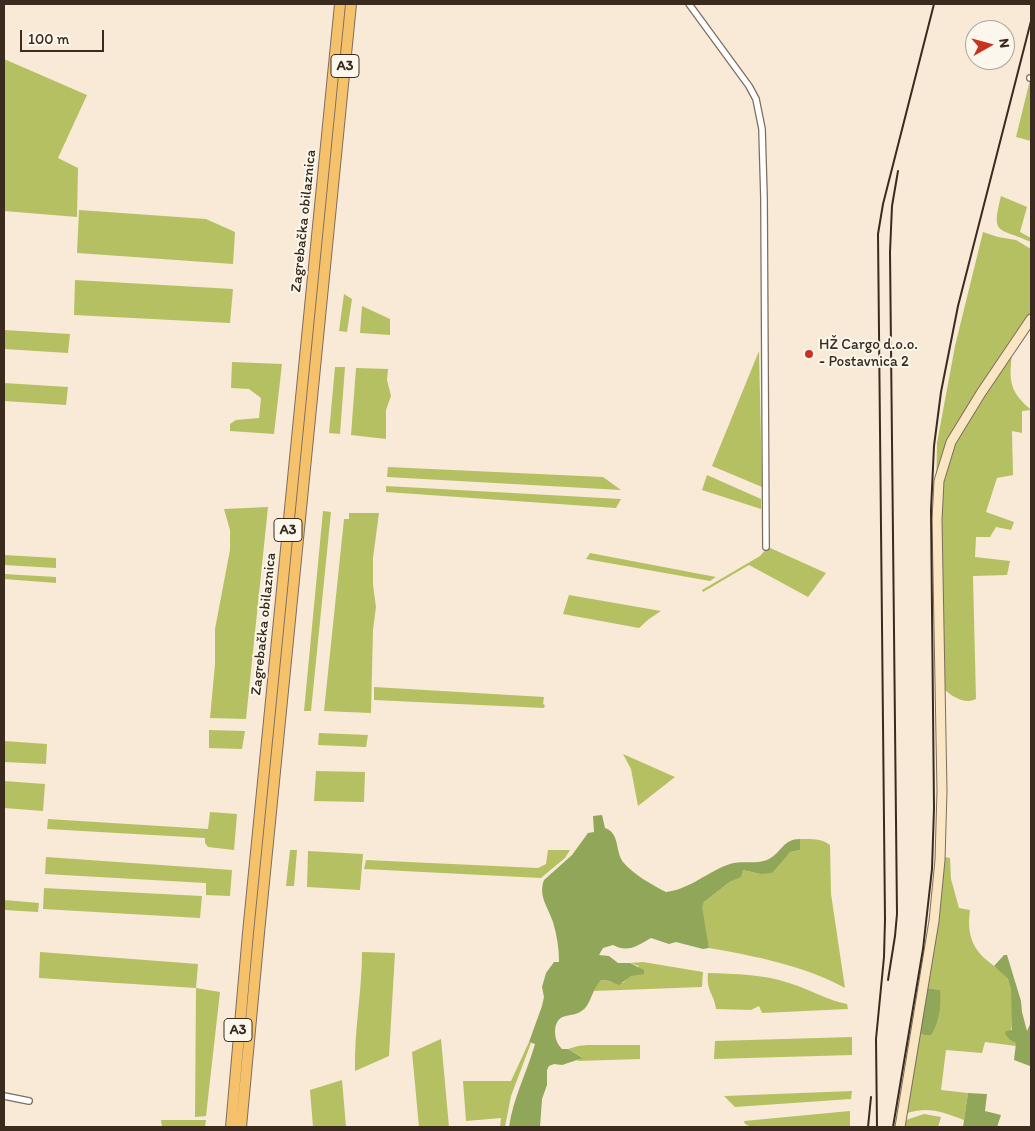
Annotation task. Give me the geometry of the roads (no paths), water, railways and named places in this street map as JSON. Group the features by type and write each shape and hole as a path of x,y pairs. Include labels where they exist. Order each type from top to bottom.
{"highway":[{"name":"Zagrebačka obilaznica","path":"231,1127 247,942 340,4"},
{"name":"Zagrebačka obilaznica","path":"241,1127 351,4"}],"main road":[{"path":"900,1127 934,921 940,860 942,791 937,529 939,480 951,442 981,393 1031,319"}],"street":[{"path":"689,4 749,86 756,99 762,129 766,546"},
{"path":"4,1096 29,1100"}],"railway":[{"path":"877,1127 876,1039 884,957 885,919 878,234 883,204 934,4"},
{"path":"893,1127 923,949 932,869 934,808 931,510 934,446 941,392 958,306 1031,21"},
{"path":"888,980 897,914 890,252 892,206 898,171"},
{"path":"868,1127 871,1097"}],"place":[{"name":"HŽ Cargo d.o.o. - Postavnica 2","path":"809,354"}]}
